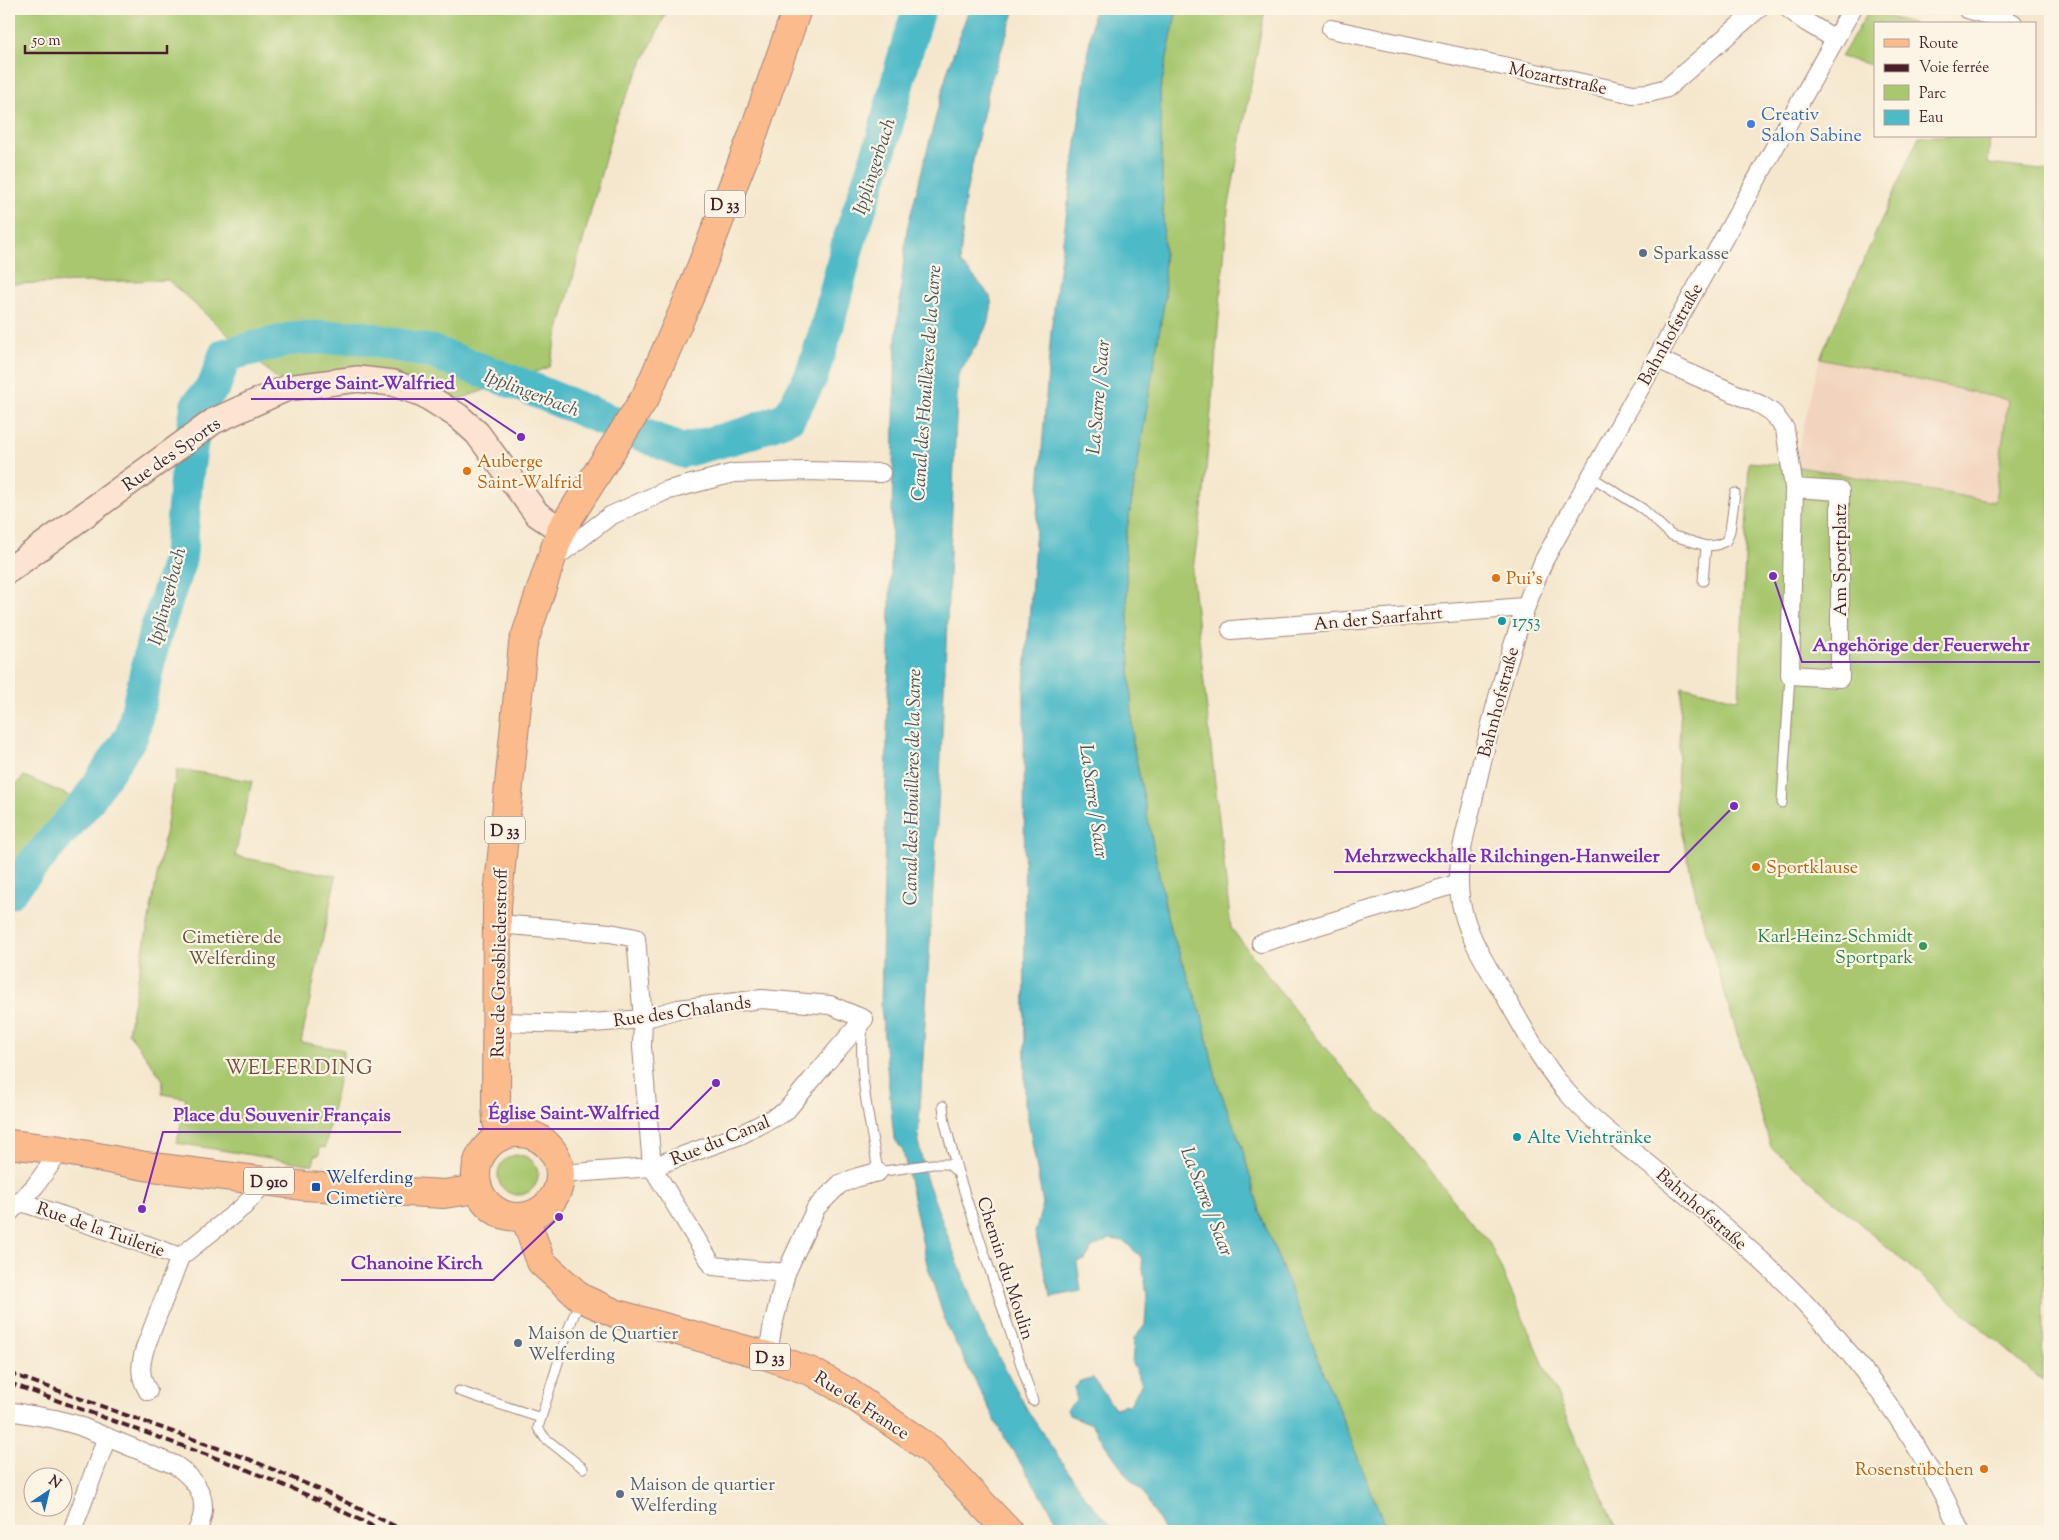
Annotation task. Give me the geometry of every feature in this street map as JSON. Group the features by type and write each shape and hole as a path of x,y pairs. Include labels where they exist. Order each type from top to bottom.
{"main road":[{"name":"Rue de Grosbliederstroff","path":"502,1136 497,1122 497,924 523,644 548,563 561,530 646,396 690,298 752,137 797,9"},
{"path":"515,1133 527,1134 549,1146 556,1157 561,1174 556,1194 548,1205 538,1213 525,1217 510,1217 497,1212 486,1202 478,1189 476,1172 481,1156 492,1142 502,1136 515,1133"},
{"name":"D 910","path":"9,1144 61,1150 145,1166 310,1186 444,1194 478,1189"},
{"name":"Rue de France","path":"525,1217 541,1262 581,1298 617,1314 768,1356 812,1372 848,1392 931,1450 1008,1531"}],"street":[{"name":"Mozartstraße","path":"1331,29 1633,94 1649,93 1667,88 1758,9"},
{"path":"1789,9 1806,22 1835,38"},
{"name":"Bahnhofstraße","path":"1852,9 1544,560 1524,607 1482,762 1463,846 1459,883 1462,906 1470,932 1487,967 1554,1077 1594,1119 1706,1210 1754,1254 1800,1298 1838,1340 1871,1379 1908,1433 1931,1470 1960,1531"},
{"path":"1966,9 2014,18"},
{"path":"1657,359 1761,405 1773,412 1784,429 1794,488 1790,675"},
{"name":"Rue des Sports","path":"9,570 214,421 287,388 358,379 393,383 423,394 458,416 477,433 537,514 561,530"},
{"path":"548,563 610,516 665,490 734,473 881,473"},
{"name":"Am Sportplatz","path":"1790,675 1840,678 1840,491 1794,488"},
{"name":"An der Saarfahrt","path":"1231,630 1524,607"},
{"path":"1261,943 1459,883"},
{"path":"497,924 610,933 636,938 643,1020 642,1047 652,1167 713,1266 786,1273"},
{"name":"Rue des Chalands","path":"496,1022 580,1024 643,1020 678,1009 762,999 830,1005 864,1019"},
{"name":"Rue du Canal","path":"561,1174 652,1167 740,1135 786,1112 864,1019"},
{"name":"Rue de la Tuilerie","path":"61,1150 35,1186 15,1208 100,1228 180,1257"},
{"path":"768,1356 772,1329 786,1273 816,1208 840,1184 858,1177 883,1172"},
{"path":"148,1391 140,1374 141,1362 180,1257 244,1206 257,1191 260,1180"},
{"path":"9,1411 55,1419 107,1437 175,1465 194,1481 200,1490 203,1503 197,1531"},
{"path":"72,1531 107,1437"}],"lane":[{"path":"1590,476 1643,509 1671,535 1706,546 1717,545 1726,541 1730,531 1735,493"},
{"path":"1703,581 1706,546"},
{"path":"1782,803 1790,675"},
{"path":"864,1019 860,1044 865,1086 883,1172 933,1164 948,1164 958,1173"},
{"name":"Chemin du Moulin","path":"943,1106 945,1123 958,1173 1033,1401"},
{"path":"581,1298 568,1330 538,1428 545,1438 582,1468"},
{"path":"459,1391 541,1418"}],"shaded area":[{"path":"1820,358 2008,400 1995,502 1794,466"}],"green space":[{"path":"9,9 668,9 616,118 549,367 443,405 423,394 287,388 168,280 9,284"},
{"path":"1177,9 1265,9 1228,210 1204,494 1192,575 1231,928 1306,1025 1489,1242 1618,1531 1387,1531 1262,1218 1241,1145 1217,1082 1201,1012 1169,925 1133,744 1125,541 1165,297 1160,91"},
{"path":"1869,11 1908,22 1874,22 1874,66 1841,57"},
{"path":"1918,138 1990,138 1988,164 2050,171 2050,786 2042,1380 1771,1147 1697,900 1676,807 1682,686 1739,700 1749,462 1794,466 1995,502 2008,400 1820,358"},
{"name":"Cimetière de Welferding","path":"177,769 252,781 235,856 336,876 301,1042 344,1050 325,1148 320,1147 319,1155 315,1155 313,1165 177,1143 186,1098 162,1094 163,1080 128,1032"},
{"path":"24,776 86,803 9,892 9,791"},
{"path":"522,1155 529,1158 535,1164 538,1175 537,1183 529,1192 522,1195 514,1195 507,1192 499,1183 498,1171 501,1164 510,1156"}],"water":[{"name":"Canal des Houillères de la Sarre","path":"969,9 1015,9 989,87 965,198 960,262 988,294 991,306 990,315 981,337 958,374 941,756 918,1141 926,1178 980,1322 1029,1413 1086,1498 1116,1531 1065,1531 1062,1528 1002,1434 946,1324 927,1264 903,1151 894,1138 881,1007 896,338 907,229 948,69"},
{"name":"La Sarre / Saar","path":"1094,9 1177,9 1160,91 1165,297 1125,541 1133,744 1169,925 1201,1012 1217,1082 1241,1145 1262,1218 1387,1531 1164,1531 1143,1492 1126,1475 1092,1424 1069,1415 1067,1409 1076,1400 1075,1386 1080,1381 1093,1378 1115,1409 1125,1404 1129,1406 1142,1383 1132,1364 1134,1339 1145,1325 1147,1294 1141,1257 1124,1241 1110,1239 1092,1248 1085,1260 1077,1262 1081,1291 1051,1297 1035,1232 1043,1204 1025,1102 1024,687 1051,331"}],"waterway":[{"name":"Ipplingerbach","path":"9,892 86,803 132,735 154,638 180,558 186,480 197,406 215,384 225,355 296,338 359,337 432,352 519,384 682,451 746,434 789,417 811,377 827,327 848,244 882,142 919,9"}],"railway":[{"path":"9,1373 251,1460 325,1492 405,1531"},
{"path":"9,1383 243,1468 321,1501 383,1531"}],"place":[{"name":"Creativ Salon Sabine","path":"1751,124"},
{"name":"Sparkasse","path":"1643,253"},
{"name":"Auberge Saint-Walfried","path":"521,437"},
{"name":"Auberge Saint-Walfrid","path":"467,471"},
{"name":"Angehörige der Feuerwehr","path":"1773,576"},
{"name":"Pui's","path":"1496,578"},
{"name":"1753","path":"1502,621"},
{"name":"Mehrzweckhalle Rilchingen-Hanweiler","path":"1734,806"},
{"name":"Sportklause","path":"1756,867"},
{"name":"Karl-Heinz-Schmidt Sportpark","path":"1923,946"},
{"name":"Église Saint-Walfried","path":"716,1083"},
{"name":"Alte Viehtränke","path":"1517,1137"},
{"name":"Welferding Cimetière","path":"316,1187"},
{"name":"Place du Souvenir Français","path":"142,1209"},
{"name":"Chanoine Kirch","path":"559,1217"},
{"name":"Maison de Quartier Welferding","path":"518,1343"},
{"name":"Rosenstübchen","path":"1984,1469"},
{"name":"Maison de quartier Welferding","path":"620,1494"}],"district":[{"name":"WELFERDING","path":"299,1067"}]}
